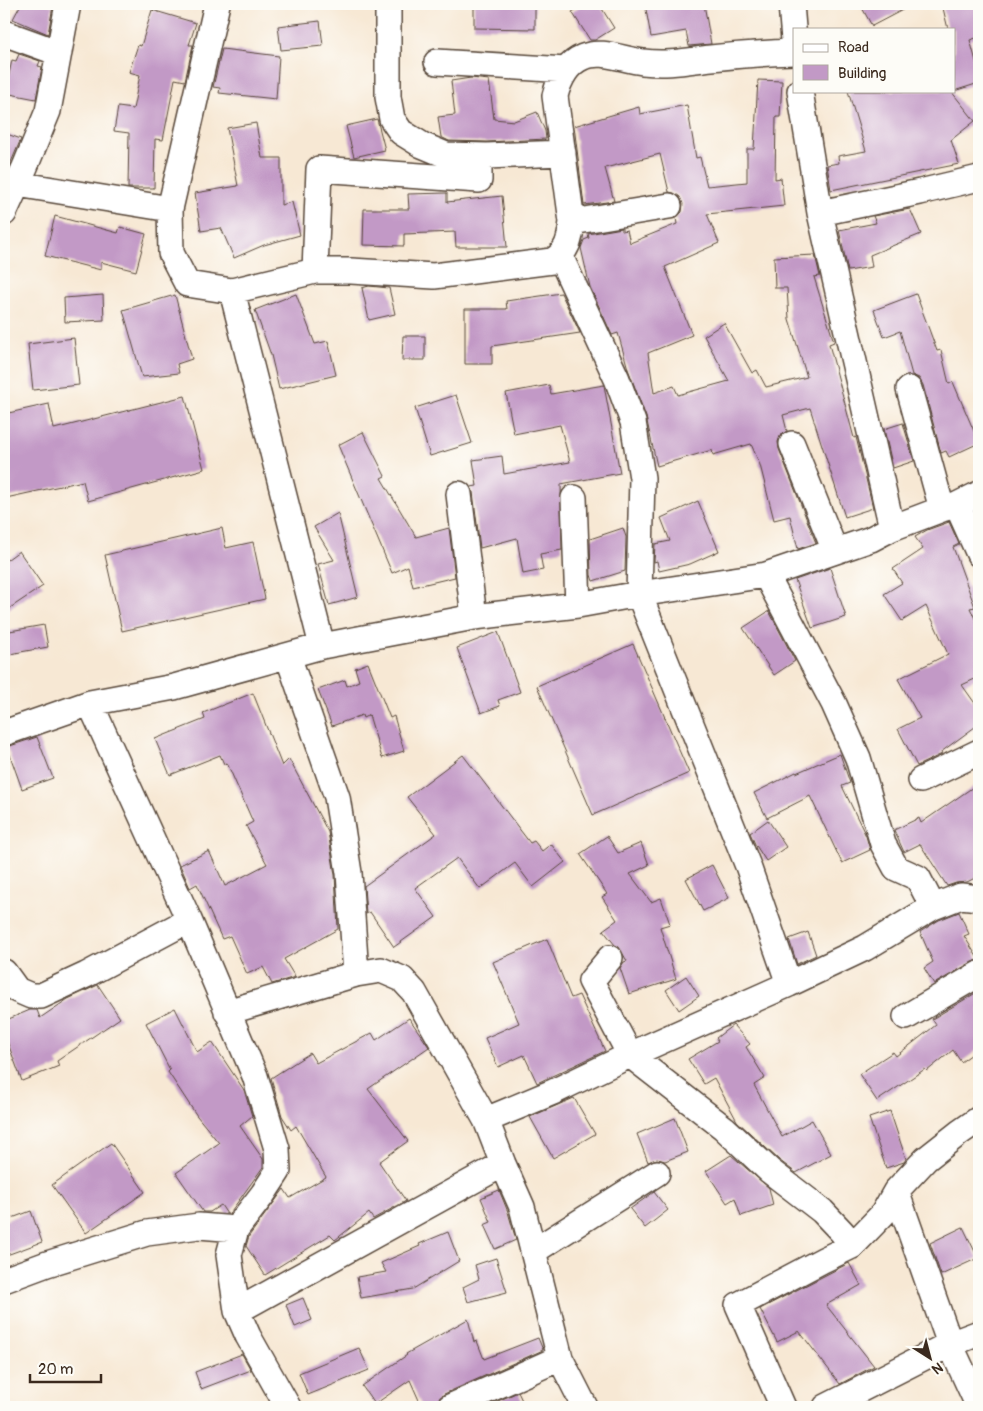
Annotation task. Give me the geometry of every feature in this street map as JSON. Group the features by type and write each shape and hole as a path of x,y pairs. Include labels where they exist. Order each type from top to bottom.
{"street":[{"path":"4,213 48,111 68,4"},
{"path":"217,4 170,209 170,253 187,284 232,291 315,272 351,271 434,276 552,260 560,256 568,244 572,222 555,96 559,81 566,70 582,57 602,54 642,62 675,64 753,54 793,52"},
{"path":"388,4 388,97 392,119 401,132 422,146 446,155 479,156 563,153"},
{"path":"791,4 793,28"},
{"path":"4,33 59,53"},
{"path":"437,62 566,70"},
{"path":"800,92 820,213 892,528"},
{"path":"315,272 319,169 479,180 479,156"},
{"path":"820,213 979,178"},
{"path":"17,184 170,209"},
{"path":"572,222 669,206"},
{"path":"560,256 617,379 633,422 642,478 639,594 748,866 789,984"},
{"path":"232,291 322,646"},
{"path":"909,389 949,507 979,554"},
{"path":"792,444 835,551"},
{"path":"459,494 474,618"},
{"path":"4,733 90,703 174,688 322,646 474,618 578,605 766,575 871,539 892,528 979,494"},
{"path":"574,498 578,605"},
{"path":"766,575 834,704 858,758 882,844 896,868 918,878 933,907"},
{"path":"288,656 337,797 349,874 356,974"},
{"path":"90,703 189,920 255,1076 277,1149 278,1171 264,1194 236,1229 229,1255 237,1311 248,1336 288,1407"},
{"path":"921,780 979,752"},
{"path":"486,1120 552,1092 865,948 933,907 961,896 979,898"},
{"path":"4,972 17,990 30,996 41,996 86,975 189,920"},
{"path":"610,958 591,981 630,1055 724,1128 770,1171 822,1211 842,1232 852,1246"},
{"path":"227,1012 356,974 381,970 402,980 414,992 486,1120 522,1207 560,1358 585,1407"},
{"path":"906,1017 979,974"},
{"path":"783,1407 738,1305 815,1263 852,1246 883,1214 896,1191 926,1160 979,1119"},
{"path":"237,1311 503,1164"},
{"path":"534,1250 657,1173"},
{"path":"896,1191 950,1344 979,1407"},
{"path":"4,1280 47,1264 147,1233 199,1226 236,1229"},
{"path":"826,1407 950,1344 979,1333"},
{"path":"450,1407 560,1358"}],"building":[{"path":"21,4 47,4 53,6 48,34 13,19"},
{"path":"474,4 535,4 535,29 474,28"},
{"path":"585,4 599,4 614,28 595,40 590,40 572,12"},
{"path":"645,4 704,4 711,44 689,46 686,31 651,37"},
{"path":"860,4 914,4 872,26"},
{"path":"942,4 979,4 979,37 970,40 979,72 979,83 956,90 956,28 948,28"},
{"path":"152,10 196,23 189,45 193,45 185,81 175,79 163,140 155,139 154,188 128,188 129,133 114,131 118,107 133,109 140,75 129,72 138,45 141,46"},
{"path":"320,21 323,46 281,50 278,26"},
{"path":"222,49 279,56 276,99 219,93 220,88 213,87"},
{"path":"19,54 40,61 38,66 42,67 36,99 5,93 12,60 16,61"},
{"path":"471,78 489,80 494,119 514,121 537,112 545,131 546,139 487,142 449,141 441,137 438,117 455,115 451,81"},
{"path":"758,80 782,81 780,117 776,117 775,179 781,178 784,206 707,214 719,243 665,267 692,335 648,353 654,393 674,386 678,395 729,381 704,336 724,323 752,373 757,370 766,387 807,377 789,319 787,288 775,288 774,257 815,255 820,276 814,277 834,342 829,344 854,438 856,437 873,508 845,517 810,408 783,415 787,431 780,436 778,442 779,449 816,543 798,549 790,516 774,520 760,465 751,444 713,455 712,450 657,466 646,417 628,369 618,333 612,335 590,287 581,248 584,240 589,238 588,234 622,228 622,231 627,230 630,243 677,224 676,218 682,212 683,204 680,197 669,192 660,154 605,168 614,201 584,205 574,126 639,107 640,114 687,105 696,158 700,157 707,186 747,182 747,149 754,149"},
{"path":"848,92 952,92 975,121 951,140 959,164 831,190 827,165 839,163 838,156 866,151"},
{"path":"377,119 385,150 354,157 346,126"},
{"path":"256,123 262,158 281,158 281,205 292,202 300,235 264,245 234,258 221,228 201,231 195,193 238,186 227,128"},
{"path":"4,133 21,139 8,169 4,168"},
{"path":"447,193 447,202 502,196 507,247 456,247 455,232 404,234 404,246 363,245 364,209 409,209 408,194"},
{"path":"910,209 921,234 870,255 872,267 848,271 839,230 876,223 873,216"},
{"path":"55,216 118,233 120,227 146,234 136,271 101,262 101,270 45,256"},
{"path":"369,286 389,288 395,314 369,320 362,288"},
{"path":"561,293 580,333 492,346 492,364 465,364 465,309 507,309 506,301"},
{"path":"296,294 315,344 328,341 336,375 279,389 271,355 255,310"},
{"path":"916,294 937,351 941,350 949,384 953,382 979,443 949,457 946,451 941,453 923,385 919,378 912,375 900,331 884,337 874,310"},
{"path":"103,295 104,320 65,322 64,298"},
{"path":"175,295 192,359 177,364 179,373 142,377 123,310"},
{"path":"403,336 425,336 425,360 402,360"},
{"path":"74,338 79,385 33,390 28,344"},
{"path":"549,385 551,394 604,385 620,473 561,484 562,550 540,554 543,570 523,574 517,538 480,548 471,487 477,486 473,460 502,456 504,474 570,462 560,425 514,434 506,393"},
{"path":"456,395 472,443 430,456 415,408"},
{"path":"185,396 204,469 88,501 83,481 6,498 4,486 4,414 49,404 54,429"},
{"path":"903,423 914,461 893,468 884,429"},
{"path":"363,432 385,476 381,478 416,537 449,528 455,577 413,587 408,566 392,573 338,445"},
{"path":"698,501 719,551 690,564 659,571 657,561 654,562 655,544 670,541 661,518"},
{"path":"338,513 358,597 329,605 318,564 334,560 314,527"},
{"path":"949,522 959,544 953,547 975,607 970,608 979,627 979,677 962,685 979,709 979,724 941,752 942,754 917,766 898,729 920,718 898,679 948,654 926,606 902,621 884,594 902,583 893,569 923,549 915,537 927,530"},
{"path":"222,528 226,548 253,542 265,599 122,631 105,555"},
{"path":"623,528 626,537 625,571 593,581 591,575 590,539"},
{"path":"19,551 43,586 4,612 4,562"},
{"path":"830,568 846,617 812,628 795,580"},
{"path":"769,611 795,661 774,675 743,628"},
{"path":"44,625 48,647 4,655 4,632"},
{"path":"498,632 520,692 498,700 500,706 481,713 457,648"},
{"path":"633,644 689,773 593,815 537,686"},
{"path":"368,663 390,718 394,716 404,751 382,758 369,715 363,718 362,715 332,726 318,690 345,680 347,686 359,681 355,668"},
{"path":"253,693 282,766 289,759 328,832 335,875 338,929 284,959 295,977 272,984 263,967 247,974 230,936 222,939 197,884 190,888 180,865 209,851 225,886 267,864 246,826 253,822 227,763 224,764 220,755 170,775 155,739 205,719 203,713"},
{"path":"37,737 53,778 22,789 7,747"},
{"path":"840,754 850,783 842,786 866,836 870,850 842,863 810,796 767,818 754,793 796,772"},
{"path":"463,755 530,843 534,841 542,851 551,844 565,862 533,887 515,863 480,889 457,858 415,888 436,917 394,947 370,912 366,914 364,886 436,834 407,797"},
{"path":"979,783 979,876 967,882 947,886 920,844 904,852 894,830 919,818 921,823"},
{"path":"768,820 786,847 766,861 750,833"},
{"path":"607,836 618,853 641,843 649,865 630,874 651,902 661,898 670,924 660,927 676,979 629,994 620,968 627,961 619,947 615,945 603,930 617,920 602,897 607,894 580,854"},
{"path":"712,865 729,898 703,911 686,879"},
{"path":"959,912 969,934 964,936 979,960 972,962 934,984 924,968 933,962 920,932 939,920"},
{"path":"808,932 816,955 797,964 789,939"},
{"path":"547,939 571,998 579,995 605,1051 537,1083 524,1055 498,1067 485,1038 519,1023 493,962"},
{"path":"686,976 699,996 679,1010 666,990"},
{"path":"98,985 120,1018 57,1061 59,1066 22,1081 4,1033 4,1021 30,1010 37,1010 40,1018 68,999"},
{"path":"979,991 979,1049 961,1062 953,1050 927,1071 925,1069 877,1101 859,1074 893,1052 896,1056 936,1025 932,1019"},
{"path":"175,1008 197,1052 212,1042 244,1090 252,1116 240,1126 263,1159 263,1167 229,1214 221,1205 210,1212 203,1212 176,1173 219,1143 197,1116 168,1072 170,1070 146,1023"},
{"path":"409,1018 429,1047 368,1089 408,1141 379,1162 406,1201 373,1219 369,1213 335,1240 330,1235 265,1275 246,1246 249,1236 284,1189 290,1198 326,1177 296,1126 291,1130 282,1116 271,1078 310,1053 316,1063 372,1033 376,1040"},
{"path":"733,1025 750,1044 746,1047 765,1078 754,1085 782,1137 812,1120 831,1154 796,1173 737,1121 714,1078 704,1084 688,1059 718,1041 716,1038"},
{"path":"574,1098 595,1134 553,1158 530,1117"},
{"path":"890,1111 906,1159 904,1162 886,1168 869,1118"},
{"path":"675,1118 688,1152 665,1161 657,1159 648,1162 637,1134"},
{"path":"111,1143 145,1192 86,1233 52,1185"},
{"path":"731,1155 769,1188 773,1205 741,1216 735,1198 727,1203 706,1171"},
{"path":"499,1190 516,1240 495,1249 484,1225 491,1222 481,1198"},
{"path":"654,1192 668,1210 645,1228 630,1209"},
{"path":"31,1211 42,1242 4,1256 4,1221"},
{"path":"963,1227 978,1258 941,1275 930,1243"},
{"path":"448,1232 459,1261 413,1289 361,1298 357,1277 386,1272 381,1263"},
{"path":"496,1258 507,1292 468,1302 463,1287 479,1279 475,1265"},
{"path":"849,1263 861,1285 826,1305 874,1366 840,1384 799,1331 777,1342 760,1309"},
{"path":"303,1298 312,1320 295,1327 286,1305"},
{"path":"468,1319 474,1342 477,1341 484,1359 538,1338 543,1350 444,1394 438,1399 436,1406 433,1407 422,1407 410,1380 375,1404 362,1386 406,1354"},
{"path":"359,1348 369,1370 308,1395 299,1373"},
{"path":"242,1354 251,1370 201,1389 195,1372"},
{"path":"518,1392 525,1407 490,1407 489,1405"}]}
